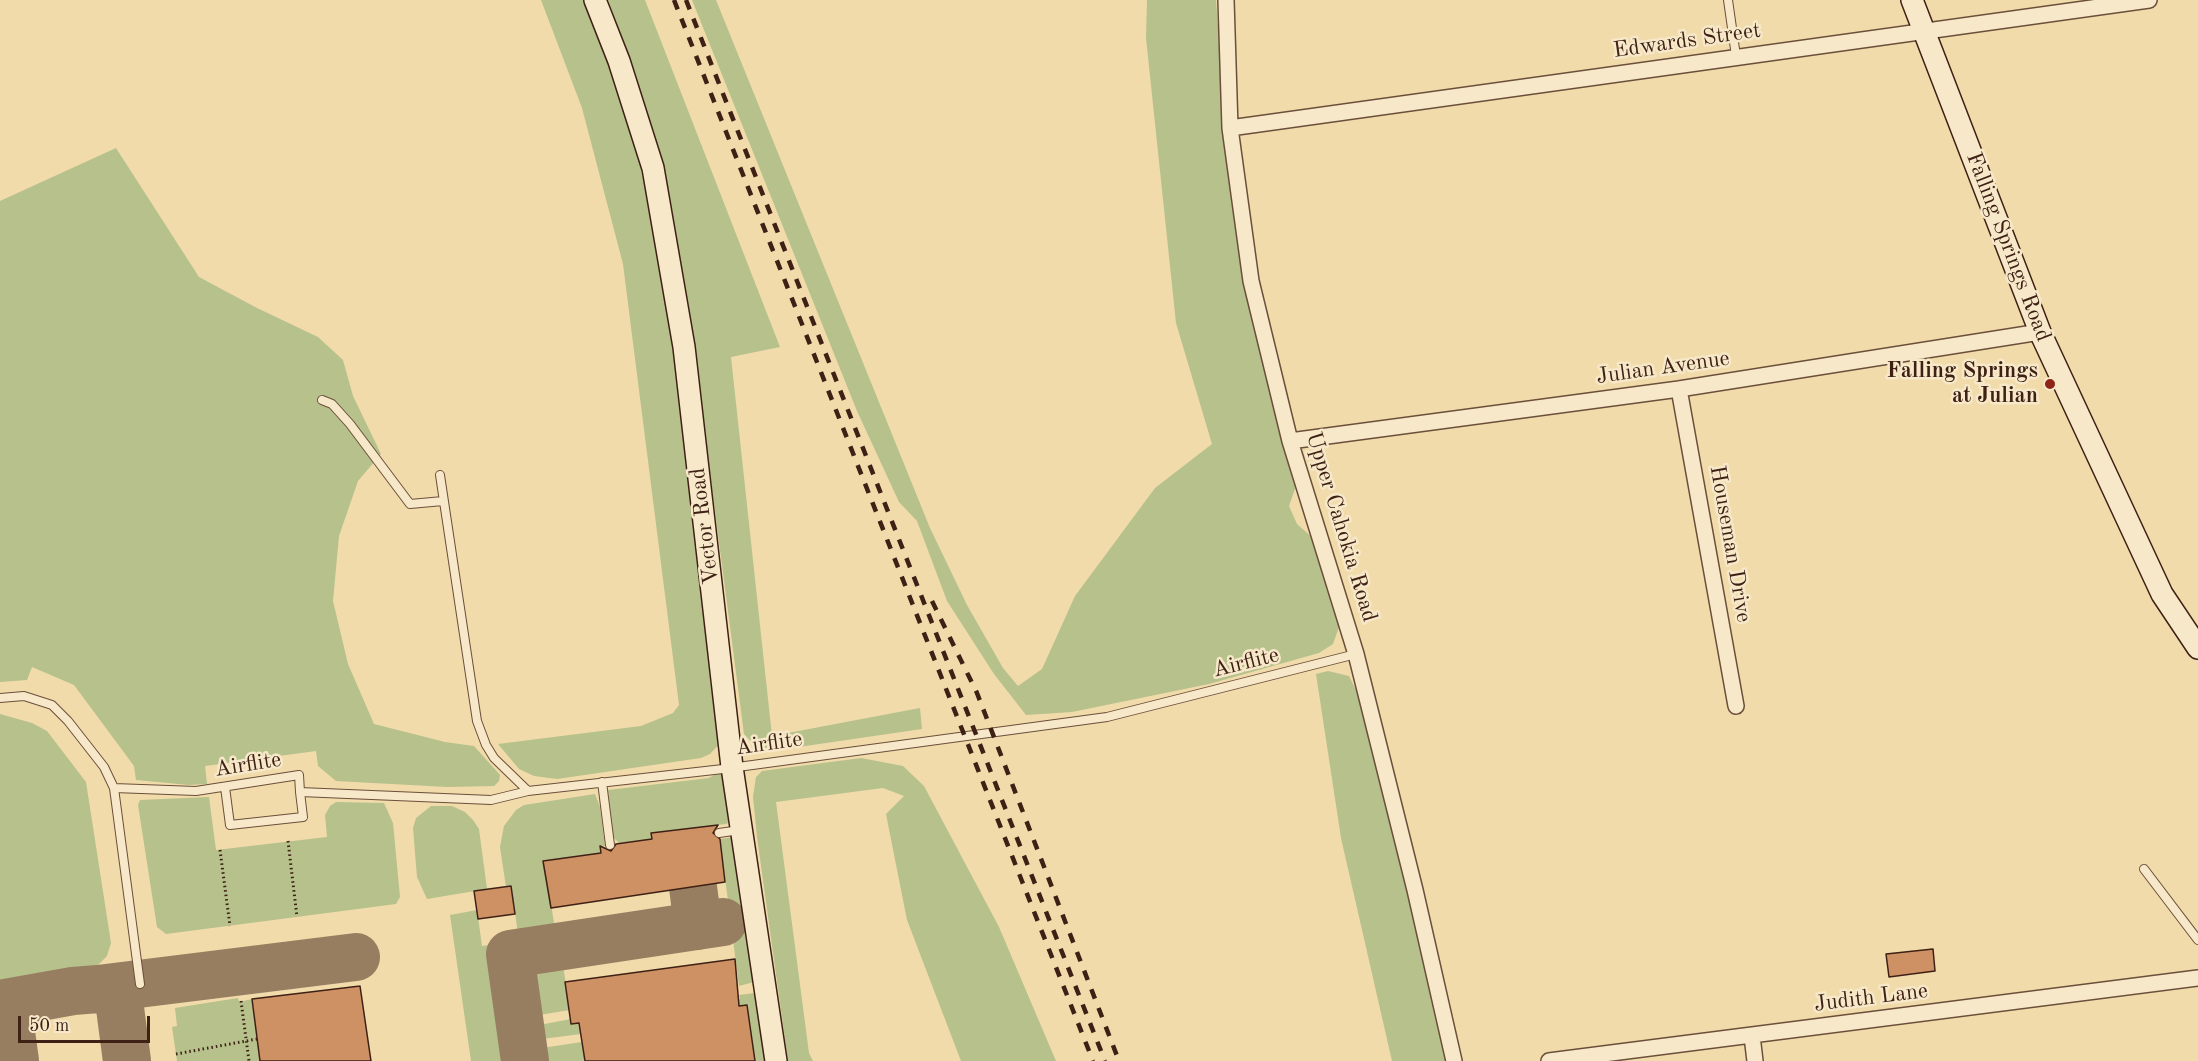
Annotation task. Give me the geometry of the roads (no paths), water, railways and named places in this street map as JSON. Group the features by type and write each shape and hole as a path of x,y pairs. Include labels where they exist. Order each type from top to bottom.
{"street":[{"name":"Vector Road","path":"595,0 619,60 653,168 684,347 732,767 776,1061"},
{"name":"Upper Cahokia Road","path":"1226,0 1230,128 1251,281 1290,441 1356,654 1415,890 1454,1061"},
{"name":"Falling Springs Road","path":"1912,0 2040,332 2162,594 2198,648"},
{"name":"Edwards Street","path":"1230,128 2149,0"},
{"name":"Julian Avenue","path":"1290,441 1679,389 2040,332"},
{"name":"Houseman Drive","path":"1679,389 1736,706"},
{"name":"Judith Lane","path":"1549,1061 2198,978"},
{"path":"1752,1036 1755,1061"}],"lane":[{"path":"1728,0 1736,56"},
{"path":"322,400 332,404 350,424 410,504 443,501"},
{"path":"440,475 477,721 486,745 494,758 528,791"},
{"name":"Airflite","path":"114,788 196,791 299,775 300,792 491,800 528,791 732,767 1107,717 1356,654"},
{"path":"0,698 24,696 51,705 68,721 104,767 114,788 140,984"},
{"path":"602,782 610,845"},
{"path":"225,787 230,825 303,817 300,792"},
{"path":"719,833 742,830"},
{"path":"2144,868 2198,940"}],"railway":[{"path":"674,0 1093,1061"},
{"path":"686,0 1105,1061"},
{"path":"932,601 977,693 1119,1061"}],"place":[{"name":"Falling Springs at Julian","path":"2050,384"}]}
